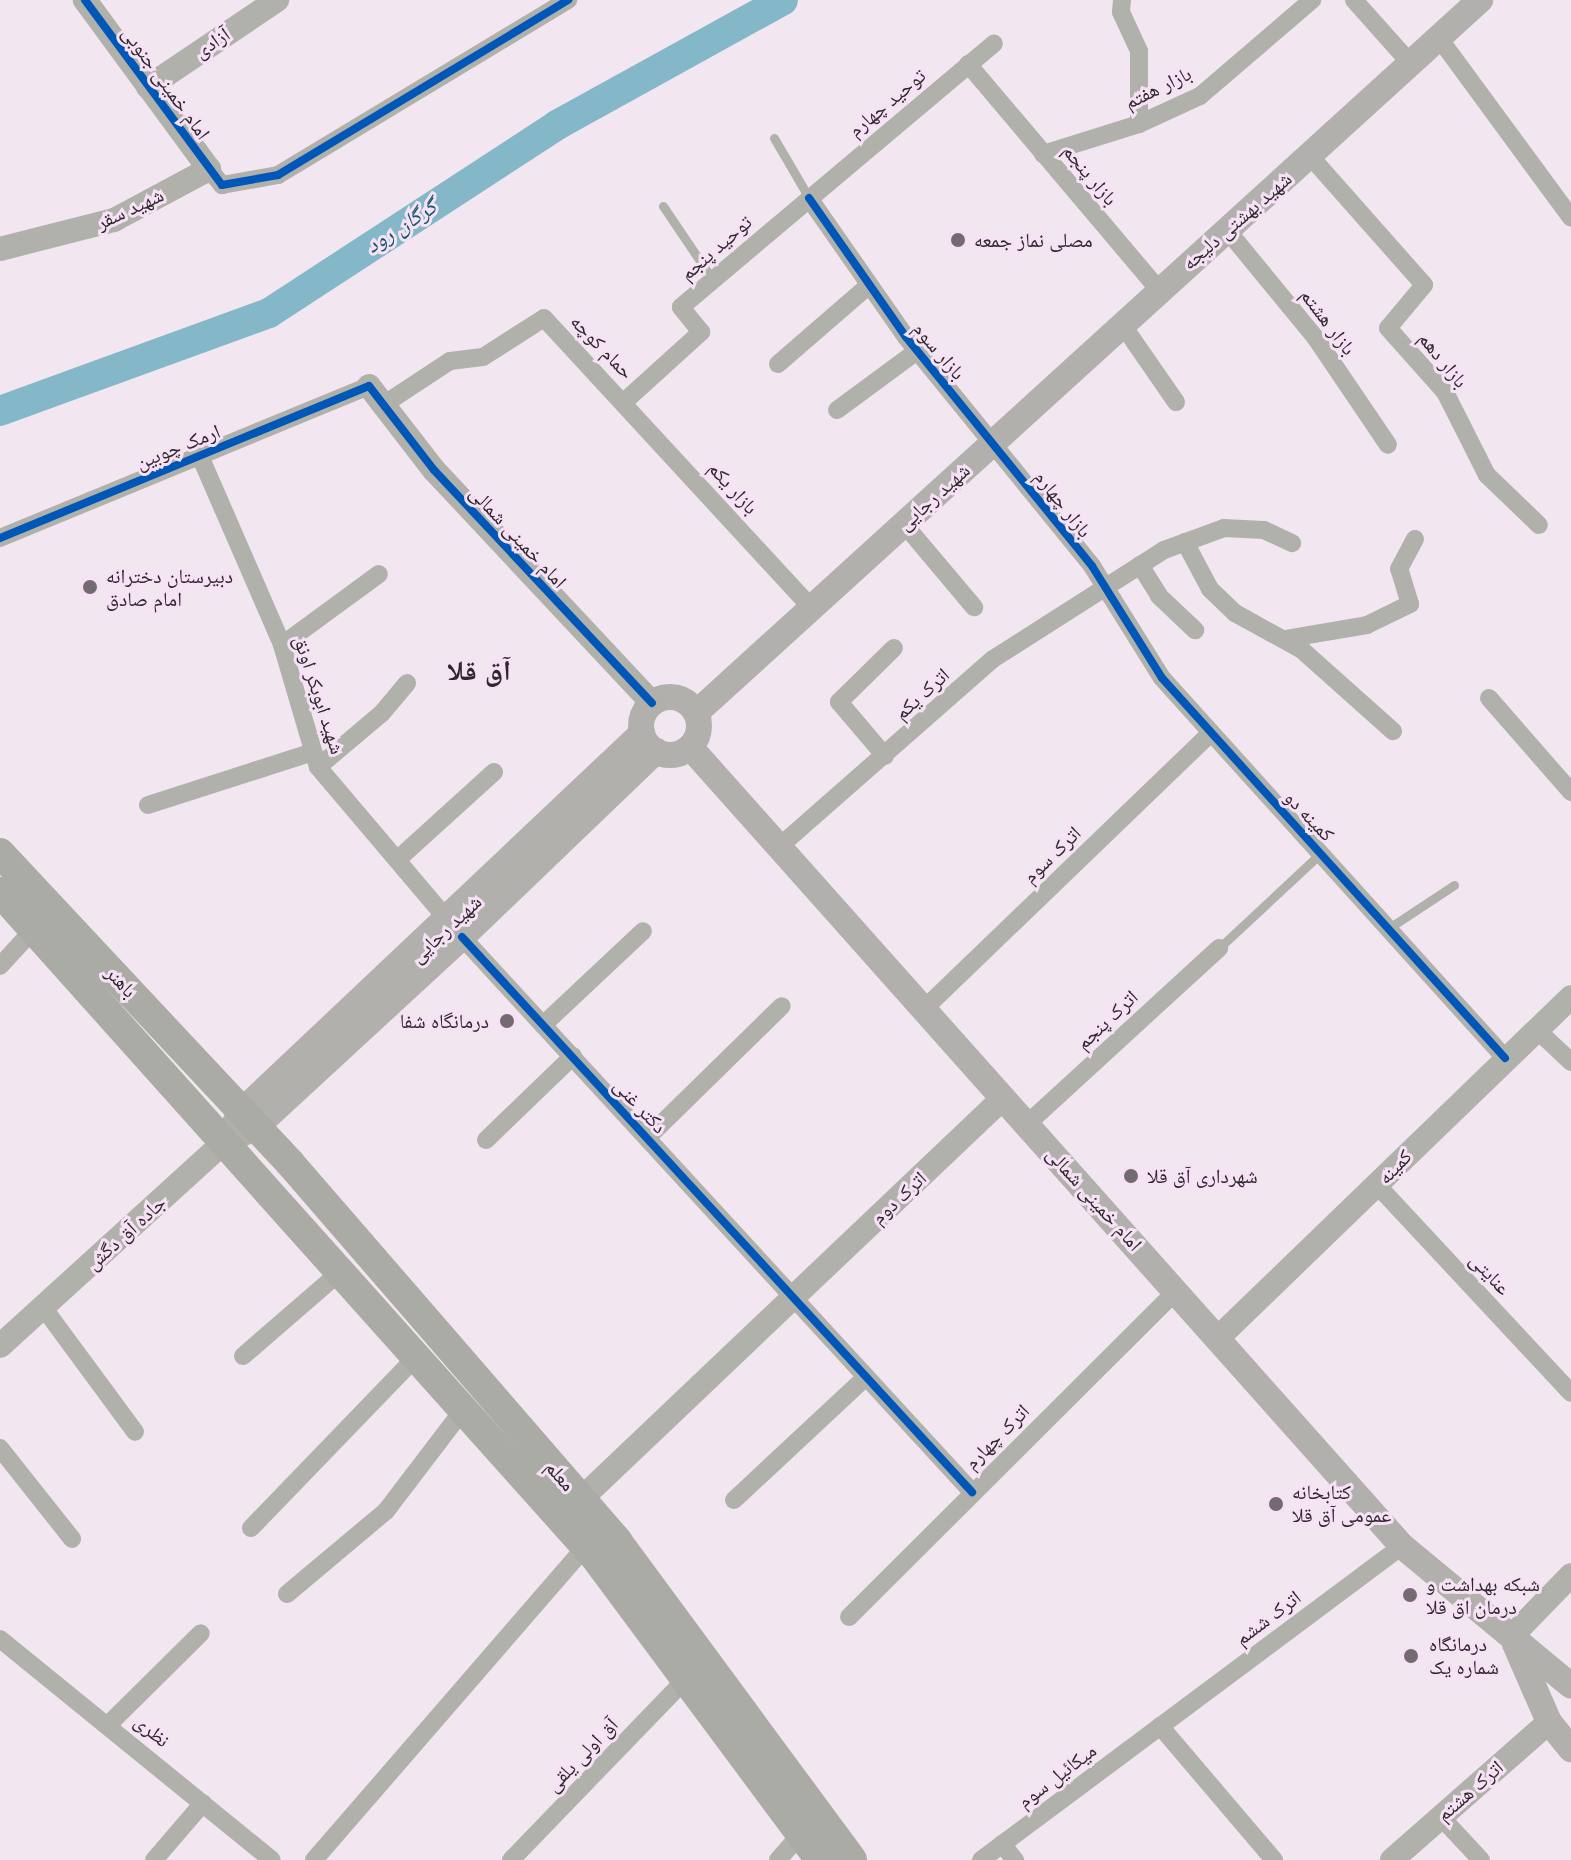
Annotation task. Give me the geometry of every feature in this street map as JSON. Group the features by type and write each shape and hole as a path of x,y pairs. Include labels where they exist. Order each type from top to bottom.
{"main road":[{"name":"شهید بهشتی دلیجه","path":"995,442 1480,0"},
{"name":"شهید رجایی","path":"696,713 810,606 995,442"},
{"path":"681,699 696,713 699,731 690,747 680,753 649,742 641,722 652,703 681,699"},
{"name":"شهید رجایی","path":"224,1142 649,742"},
{"name":"امام خمینی شمالی","path":"690,747 1219,1337 1402,1546 1571,1686"},
{"name":"باهنر","path":"0,853 248,1119"},
{"name":"باهنر","path":"0,892 224,1142"},
{"name":"معلم","path":"248,1119 580,1500 599,1548 685,1680 820,1860"},
{"name":"معلم","path":"224,1142 463,1410 599,1548 852,1860"},
{"name":"امام خمینی شمالی","path":"1511,1637 1549,1722 1571,1749"}],"street":[{"name":"امام خمینی جنوبی","path":"85,0 215,177"},
{"path":"215,177 278,175 568,0"},
{"path":"1122,0 1121,12 1139,51 1139,124"},
{"name":"بازار هفتم","path":"1043,154 1139,124 1200,96 1312,0"},
{"path":"1354,0 1411,64"},
{"name":"آزادی","path":"148,87 273,1"},
{"path":"1439,38 1571,218"},
{"name":"توحید چهارم","path":"809,198 994,43"},
{"name":"بازار پنجم","path":"968,64 1159,290"},
{"name":"بازار دهم","path":"1310,156 1424,285 1388,328 1445,392 1487,475 1539,525"},
{"name":"شهید سقر","path":"0,249 114,220 215,177"},
{"name":"توحید پنجم","path":"625,401 701,332 681,307 809,198"},
{"name":"بازار سوم","path":"809,198 867,287 995,442"},
{"name":"بازار هشتم","path":"1227,230 1315,337 1388,445"},
{"path":"778,364 867,287"},
{"name":"حمام کوچه","path":"376,395 450,361 483,357 544,318 625,401"},
{"path":"1122,324 1176,402"},
{"path":"837,410 917,351"},
{"name":"ارمک چوبین","path":"0,538 200,456 376,395"},
{"name":"امام خمینی شمالی","path":"376,395 434,470 652,703"},
{"name":"بازار یکم","path":"625,401 810,606"},
{"name":"بازار چهارم","path":"995,442 1102,587"},
{"name":"شهید ابوبکر اونق","path":"200,456 282,645 316,760 453,927"},
{"path":"904,524 974,607"},
{"name":"اترک یکم","path":"780,846 993,659 1102,587 1185,542 1224,528 1264,530 1292,543"},
{"path":"1285,639 1367,625 1410,604 1399,569 1415,539"},
{"path":"1185,542 1210,589 1235,613 1285,639 1393,731"},
{"path":"1140,565 1159,596 1195,630"},
{"path":"282,645 379,574"},
{"name":"کمینه دو","path":"1102,587 1162,678 1209,735 1322,852 1505,1058"},
{"path":"885,756 839,702 894,648"},
{"path":"148,805 316,760 382,713 407,683"},
{"path":"1489,698 1571,792"},
{"name":"اترک سوم","path":"925,1008 1209,735"},
{"path":"397,860 494,772"},
{"name":"دکتر غنی","path":"453,927 972,1492"},
{"path":"0,966 34,929"},
{"path":"543,1025 643,931"},
{"name":"اترک پنجم","path":"1026,1125 1219,948"},
{"name":"کمینه","path":"1219,1337 1571,997"},
{"path":"648,1137 782,1006"},
{"path":"1536,1029 1571,1062"},
{"path":"486,1140 573,1056"},
{"name":"اترک دوم","path":"580,1500 1003,1098"},
{"name":"جاده آق دگش","path":"0,1346 224,1142"},
{"name":"عنایتی","path":"1377,1185 1571,1393"},
{"path":"243,1356 340,1272"},
{"name":"اترک چهارم","path":"849,1617 1177,1290"},
{"path":"43,1307 135,1432"},
{"path":"251,1528 416,1357"},
{"path":"734,1500 866,1377"},
{"path":"287,1594 386,1511 463,1410"},
{"path":"0,1448 72,1539"},
{"name":"اترک ششم","path":"1160,1726 1402,1546"},
{"path":"314,1860 599,1548"},
{"path":"1511,1637 1571,1575"},
{"path":"109,1724 201,1633"},
{"name":"نظری","path":"0,1639 109,1724 272,1860"},
{"name":"آق اولی یلقی","path":"511,1860 685,1680"},
{"name":"اترک هشتم","path":"1392,1860 1549,1722"},
{"path":"1160,1726 1274,1860"},
{"name":"میکائیل سوم","path":"981,1860 1160,1726"},
{"path":"154,1860 203,1803"},
{"path":"1440,1816 1481,1860"},
{"path":"778,1860 801,1834"},
{"path":"1002,1844 1015,1860"}],"lane":[{"path":"774,138 809,198"},
{"path":"663,206 713,280"},
{"path":"1219,948 1322,852"},
{"path":"1389,928 1454,885"}],"waterway":[{"name":"گرگان رود","path":"0,411 269,313 557,125 783,0"}],"cycle path":[{"path":"85,0 222,185 278,175 568,0"},
{"path":"809,198 906,337 1092,566 1162,678 1505,1058"},
{"path":"0,538 369,386 434,470 652,703"},
{"path":"462,937 972,1492"}],"place":[{"name":"مصلی نماز جمعه","path":"958,240"},
{"name":"دبیرستان دخترانه امام صادق","path":"90,587"},
{"name":"درمانگاه شفا","path":"507,1021"},
{"name":"شهرداری آق قلا","path":"1131,1176"},
{"name":"کتابخانه عمومی آق قلا","path":"1276,1504"},
{"name":"شبکه بهداشت و درمان اق قلا","path":"1410,1595"},
{"name":"درمانگاه شماره یک","path":"1411,1656"}],"district":[{"name":"آق قلا","path":"479,670"}]}
